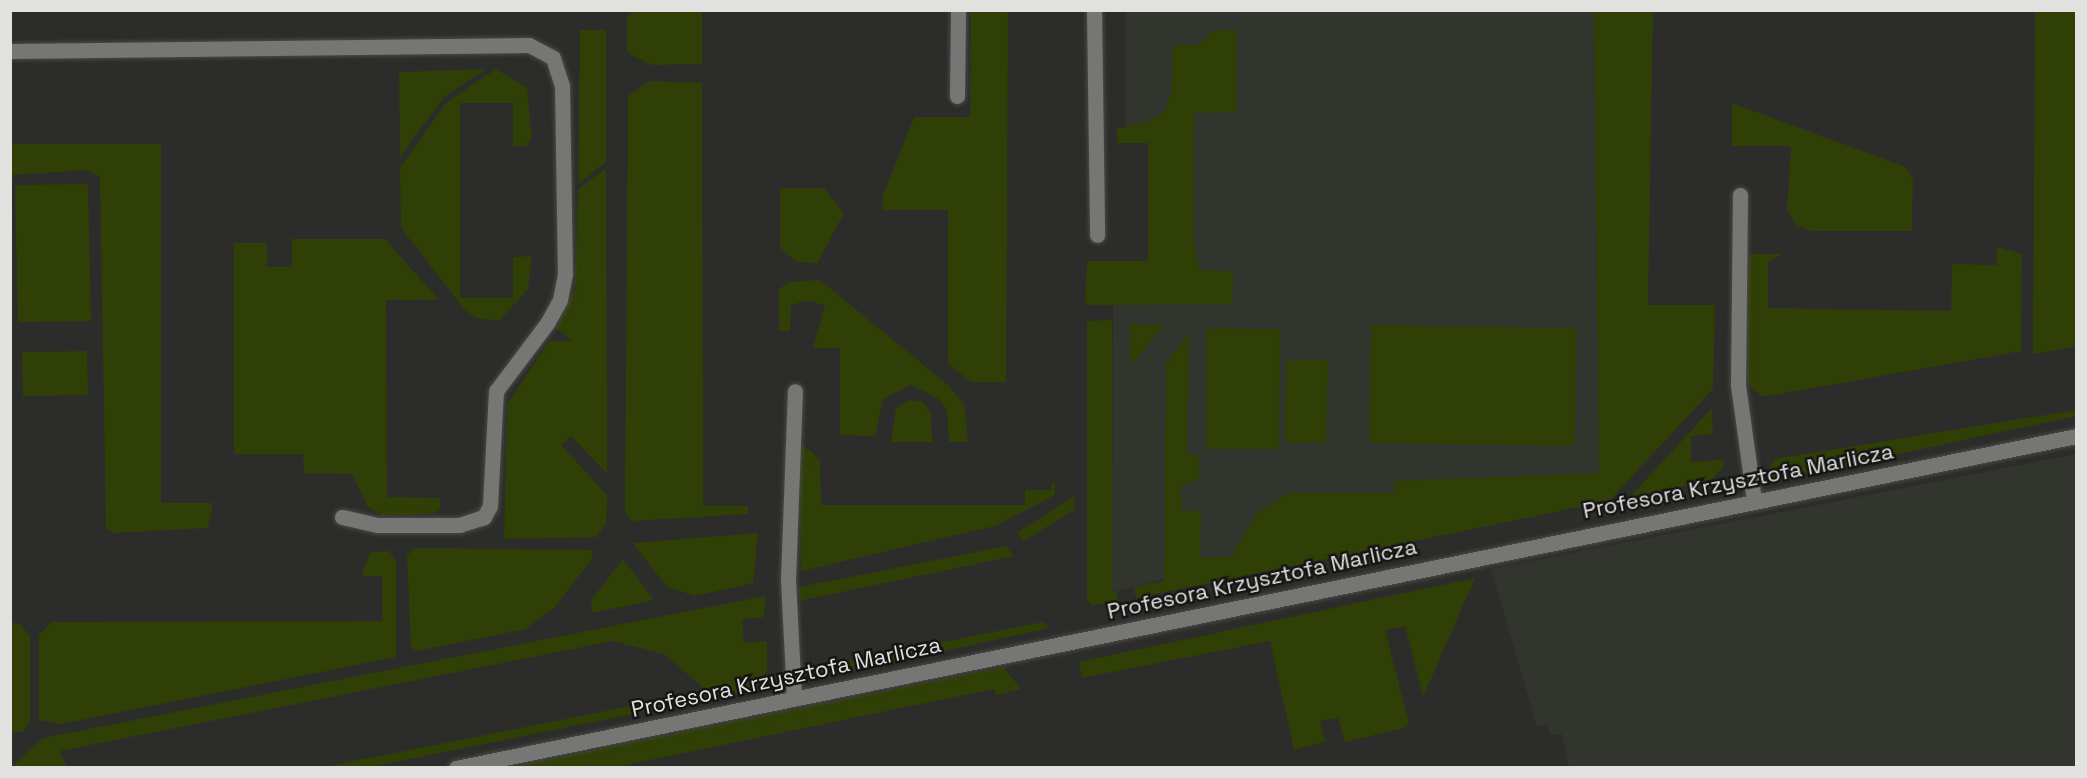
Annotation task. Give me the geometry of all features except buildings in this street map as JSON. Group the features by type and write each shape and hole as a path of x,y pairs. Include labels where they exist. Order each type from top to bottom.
{"street":[{"path":"957,96 958,10"},
{"path":"1094,10 1096,235"},
{"path":"10,51 529,45 543,49 561,69 565,274 560,300 548,322 496,391 490,506 484,517 460,525 377,525 342,517"},
{"path":"1740,195 1738,385 1754,501"},
{"path":"794,698 788,580 795,392"},
{"name":"Profesora Krzysztofa Marlicza","path":"456,768 2076,436"}],"shaded area":[{"path":"1126,11 1594,11 1599,473 1112,592 1113,270 1155,271 1157,139 1126,139"},
{"path":"2076,454 2076,767 1569,767 1562,734 1550,735 1547,725 1537,726 1491,569"}],"green space":[{"path":"637,10 702,11 702,64 651,65 627,52 627,16"},
{"path":"971,11 1008,11 1006,382 971,382 948,364 948,210 882,210 883,195 914,117 970,117"},
{"path":"1594,11 1653,11 1648,305 1715,305 1713,389 1609,501 1136,598 1134,587 1164,581 1166,363 1189,334 1187,454 1199,455 1199,479 1181,486 1181,510 1201,511 1200,558 1231,556 1257,513 1288,493 1394,493 1394,481 1599,473"},
{"path":"2035,11 2076,11 2076,347 2033,354"},
{"path":"580,30 606,30 606,162 578,184"},
{"path":"1214,30 1236,30 1236,112 1194,113 1194,239 1199,269 1233,272 1232,304 1085,305 1087,261 1148,261 1148,143 1118,143 1116,129 1150,121 1166,109 1172,89 1172,45 1198,45"},
{"path":"486,69 444,97 400,157 399,72"},
{"path":"496,69 527,88 532,138 526,146 513,146 513,103 460,103 460,298 513,298 513,257 532,256 528,289 499,321 476,318 465,310 401,228 400,168 446,103"},
{"path":"649,81 702,83 703,506 748,506 748,514 632,521 625,510 628,96"},
{"path":"1732,103 1906,167 1913,179 1912,231 1812,231 1797,226 1787,210 1791,146 1732,146"},
{"path":"10,144 161,144 161,503 213,503 208,528 114,533 106,528 100,178 88,170 11,175"},
{"path":"606,169 607,473 571,436 561,445 607,495 606,524 596,537 504,539 507,404 549,341 572,341 556,328 575,289 578,189"},
{"path":"88,184 91,321 18,322 15,185"},
{"path":"780,188 824,188 844,213 817,264 795,261 780,248"},
{"path":"292,239 385,239 439,300 386,300 387,497 440,498 440,509 433,514 383,516 368,507 352,474 304,473 303,454 234,454 234,243 267,243 267,267 292,267"},
{"path":"1997,247 2022,254 2021,351 1763,397 1749,386 1745,378 1746,254 1782,254 1768,262 1768,308 1951,311 1952,264 1997,265"},
{"path":"820,280 948,385 964,404 968,442 949,442 947,411 939,399 911,385 883,399 875,436 840,435 840,348 813,348 825,305 805,300 791,306 790,331 779,331 779,289 789,282"},
{"path":"1112,320 1112,592 1117,591 1117,600 1092,606 1087,600 1087,321"},
{"path":"1130,324 1165,325 1130,366"},
{"path":"1371,325 1576,328 1575,446 1369,443"},
{"path":"1206,328 1280,329 1279,449 1206,449"},
{"path":"87,351 88,395 23,396 22,352"},
{"path":"1286,360 1328,360 1326,443 1285,442"},
{"path":"908,400 923,402 930,411 933,442 891,442 896,408"},
{"path":"1712,408 1713,434 1691,436 1691,462 1724,460 1723,468 1710,480 1630,497"},
{"path":"2076,410 2076,416 1762,483 1775,459"},
{"path":"800,442 820,460 821,505 1025,505 1025,490 1051,490 1051,483 1055,483 1055,495 995,526 801,571"},
{"path":"1074,496 1074,510 1024,541 1017,533"},
{"path":"758,533 753,583 695,596 667,587 633,543"},
{"path":"1006,546 1014,556 799,601 799,587"},
{"path":"414,548 593,550 592,559 554,608 526,629 417,651 411,648 407,556"},
{"path":"389,551 396,561 396,657 61,724 39,720 39,635 52,622 382,621 382,576 363,576 363,571 370,552"},
{"path":"623,559 654,600 592,613 591,600"},
{"path":"1475,578 1423,697 1405,626 1385,630 1409,724 1403,728 1345,742 1338,718 1320,721 1325,742 1294,750 1270,641 1082,678 1079,662"},
{"path":"765,596 764,617 742,619 744,643 767,641 767,670 755,690 724,696 707,691 664,654 613,641 60,751 67,767 11,767 43,738"},
{"path":"1043,622 1049,628 935,653 827,674 804,670"},
{"path":"11,623 19,623 30,636 30,721 24,731 11,734"},
{"path":"1003,667 1021,689 996,695 994,689 616,767 510,767"},
{"path":"676,697 678,705 369,767 324,767"}]}
